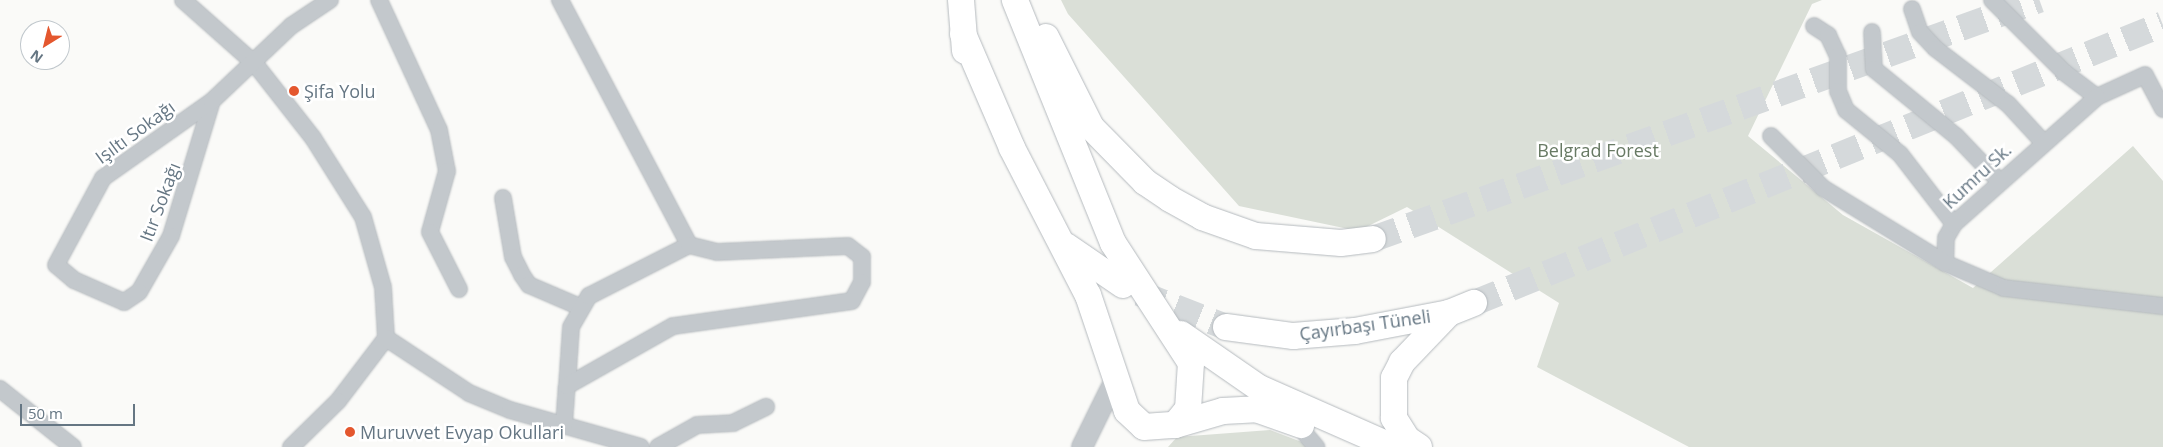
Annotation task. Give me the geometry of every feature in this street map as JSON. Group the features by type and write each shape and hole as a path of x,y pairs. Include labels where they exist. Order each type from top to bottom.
{"main road":[{"path":"961,0 963,34 1012,148 1063,244 1108,344 1117,376 1134,420 1154,428 1175,425 1223,412 1256,409 1357,447"},
{"path":"1015,0 1088,190 1113,243 1191,362 1188,409 1175,425"},
{"path":"1031,0 1071,94 1091,127 1145,182 1202,217 1256,236 1323,243 1373,239"},
{"path":"1063,244 1123,285"},
{"name":"Çayırbaşı Tüneli","path":"1226,327 1293,336 1355,331 1448,313 1474,303"},
{"path":"1157,312 1197,348 1259,388 1393,447"},
{"path":"1419,447 1407,439 1394,418 1394,378 1402,362 1448,313"}],"street":[{"path":"183,0 255,64 313,138 363,217 383,287 386,338 338,401 291,447"},
{"name":"Işıltı Sokağı","path":"63,252 103,178 212,101 255,64 291,26 330,0"},
{"path":"379,0 439,130 447,171 430,232 459,290"},
{"path":"560,0 689,245"},
{"path":"1992,0 2064,73 2098,97"},
{"path":"1912,9 1920,32 1936,49 2008,104 2042,142"},
{"path":"1814,26 1828,35 1838,56 1838,91 1846,110 1900,154 1954,224"},
{"path":"1872,32 1874,69 1956,136 2000,182"},
{"name":"Kumru Sk.","path":"1946,263 1946,238 1954,224 2042,142 2098,97 2145,74 2163,109"},
{"name":"Itır Sokağı","path":"63,252 56,265 101,294 124,302 139,292 171,236 212,101"},
{"path":"1771,136 1823,188 1946,263 2004,288 2163,306"},
{"path":"503,198 513,257 529,285 580,307"},
{"path":"564,425 571,327 580,307 589,296 689,245 717,252 848,246 862,257 862,282 852,301 673,326 567,386"},
{"path":"386,338 469,393 564,425 641,447"},
{"path":"1082,447 1117,376"},
{"path":"0,389 73,447"},
{"path":"658,447 697,425 733,424 766,407"},
{"path":"1297,424 1316,447"}],"green space":[{"name":"Belgrad Forest","path":"1061,0 1822,0 1812,4 1748,136 1843,215 1973,288 2133,146 2163,181 2163,447 1689,447 1537,367 1559,303 1407,207 1358,231 1239,206 1068,14"},
{"path":"1270,430 1315,447 1168,447 1177,437"}],"tunnel":[{"path":"1373,239 2039,0"},
{"path":"1474,303 2163,24"},
{"path":"1139,293 1226,327"}],"place":[{"name":"Şifa Yolu","path":"294,91"},
{"name":"Muruvvet Evyap Okullari","path":"350,432"}]}
